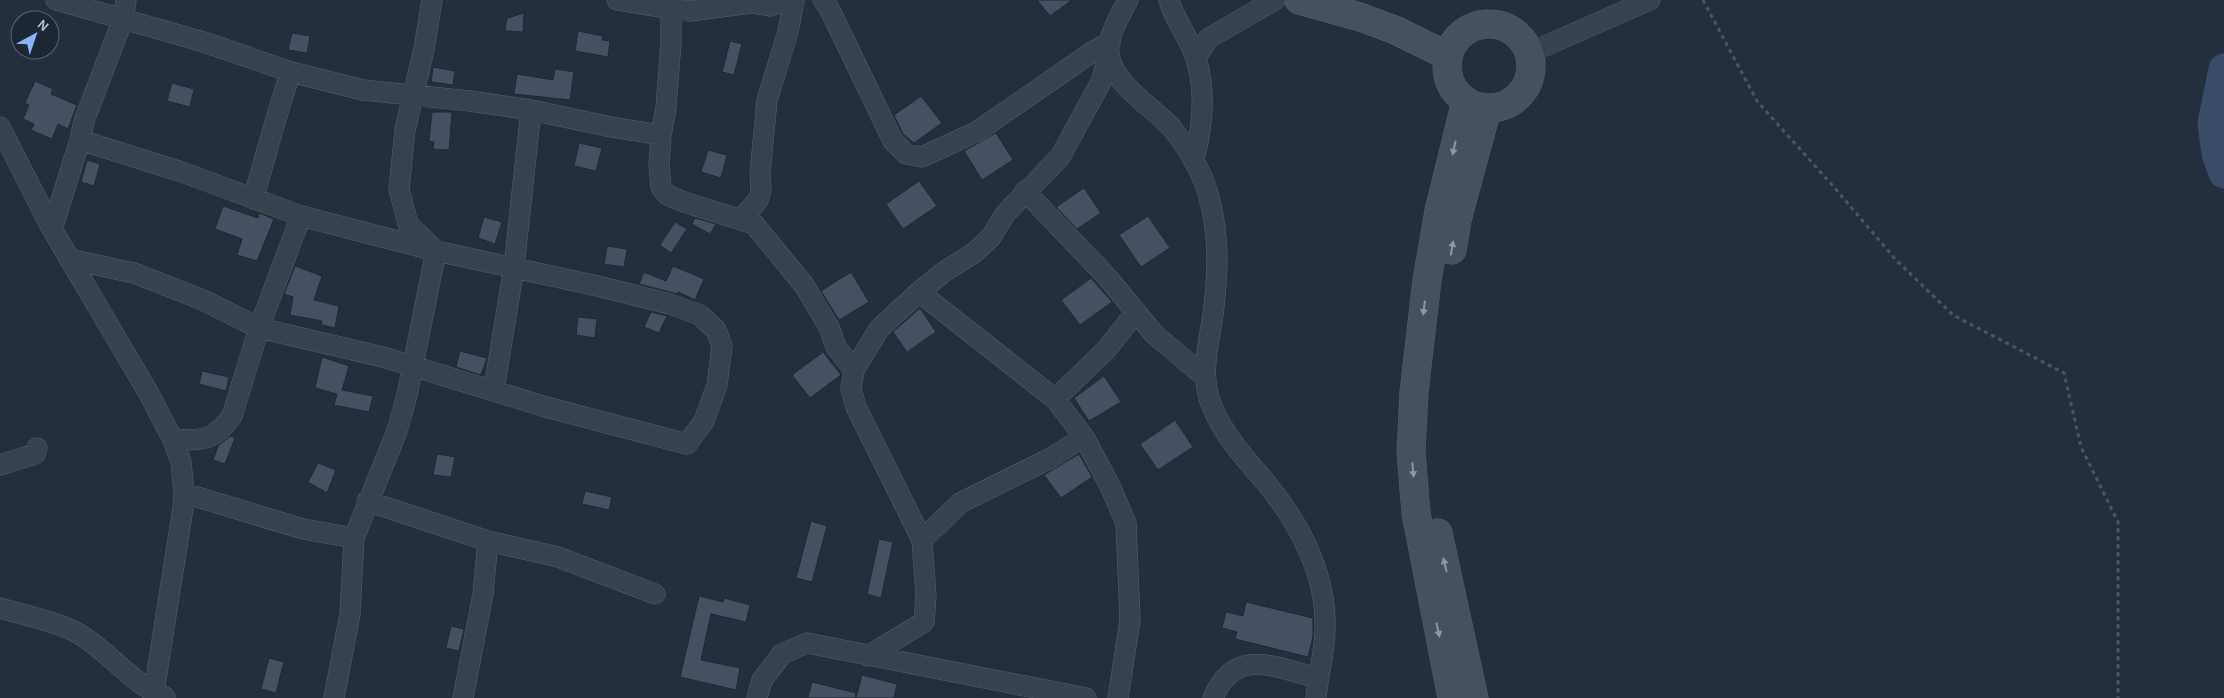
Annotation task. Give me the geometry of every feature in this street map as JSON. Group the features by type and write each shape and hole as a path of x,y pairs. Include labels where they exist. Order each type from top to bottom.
{"street":[{"path":"56,0 125,9 204,42 291,72 363,90 470,101 531,110 611,127 661,134"},
{"path":"432,0 405,130 399,189 408,224 436,251"},
{"path":"617,0 644,2 671,9 690,11 751,3 771,6 786,0"},
{"path":"741,219 758,200 762,191 762,158 767,100 788,32 794,0"},
{"path":"823,0 829,8 894,141 906,154 922,157 978,131 1092,52 1109,48"},
{"path":"868,656 924,622 926,596 922,540 856,407 851,389 854,370 879,329 944,271 974,253 991,237 1005,214 1025,191 1060,157 1102,80 1109,48 1128,0"},
{"path":"1169,0 1174,17 1196,57 1204,102 1201,130 1194,159"},
{"path":"1196,57 1209,38 1275,0"},
{"path":"1300,0 1395,30 1448,56"},
{"path":"1529,53 1650,0"},
{"path":"52,229 80,140 84,121 125,9"},
{"path":"671,9 672,40 666,108 661,134 661,187 667,195 687,203 754,224 804,285 829,327 836,347 854,370"},
{"path":"1494,24 1510,29 1522,39 1529,53 1531,66 1529,80 1522,92 1512,101 1500,107 1476,105 1452,88 1447,73 1448,56 1454,42 1464,31 1479,25 1494,24"},
{"path":"1109,48 1118,78 1172,128 1194,159 1204,182 1217,234 1218,265 1205,376 1210,399 1227,434 1244,458 1287,509 1299,529 1312,559 1321,592 1325,628 1316,698"},
{"path":"253,199 270,136 277,120 291,72"},
{"path":"1452,698 1416,513 1411,452 1414,392 1427,280 1439,212 1476,105"},
{"path":"1474,698 1436,528 1430,467 1430,413 1442,308 1476,105"},
{"path":"494,390 514,267 531,110"},
{"path":"0,127 68,259 148,392 173,440 181,462 184,493 158,696 130,677 105,654 74,631 0,608"},
{"path":"68,259 134,273 203,300 259,328 295,338 383,357 546,407 687,444 704,421 717,385 722,346 716,330 700,315 647,298 436,251 301,216 166,167 80,140"},
{"path":"1025,191 1108,278 1154,334 1205,376"},
{"path":"173,440 208,439 223,428 235,408 259,328 301,216"},
{"path":"334,698 350,614 354,538 367,501 385,463 397,430 413,366 436,251"},
{"path":"919,292 1055,399 1084,438 1110,486 1126,523 1130,620 1118,698"},
{"path":"1055,399 1106,350 1136,312"},
{"path":"922,540 960,503 1051,458 1084,438"},
{"path":"0,465 35,454 37,448"},
{"path":"184,493 303,529 354,538"},
{"path":"367,501 488,541 558,557 655,594"},
{"path":"463,698 483,594 488,541"},
{"path":"757,698 762,680 782,654 807,643 1086,698"},
{"path":"1213,698 1230,671 1254,662 1318,678"}],"path":[{"path":"1703,0 1757,101 1896,260 1953,315 2064,373 2081,447 2118,522 2118,698"}],"building":[{"path":"1037,0 1072,0 1050,16"},
{"path":"524,13 523,32 505,31 507,18"},
{"path":"578,31 603,36 602,40 610,41 608,57 575,51"},
{"path":"292,33 310,36 307,53 288,50"},
{"path":"730,41 742,44 734,75 722,72"},
{"path":"433,67 455,71 453,85 431,82"},
{"path":"555,69 574,72 570,100 514,94 517,74 553,80"},
{"path":"35,81 53,89 51,94 77,105 68,129 58,124 52,139 31,130 34,124 23,119 29,105 25,103"},
{"path":"172,83 194,89 190,107 167,101"},
{"path":"921,96 942,123 914,143 903,134 894,115"},
{"path":"432,112 452,112 449,150 433,149 434,142 429,141"},
{"path":"996,133 1013,160 982,180 964,151"},
{"path":"579,143 602,148 596,171 574,166"},
{"path":"708,150 727,155 721,178 701,172"},
{"path":"87,160 100,164 94,186 81,182"},
{"path":"919,181 937,206 903,229 886,204"},
{"path":"1084,188 1101,213 1077,229 1056,207"},
{"path":"223,206 258,218 259,213 274,219 257,261 237,255 242,239 215,229"},
{"path":"1148,216 1170,248 1141,267 1119,235"},
{"path":"484,217 502,222 495,244 478,238"},
{"path":"695,218 716,224 710,234 692,224"},
{"path":"675,222 687,229 671,253 660,245"},
{"path":"607,246 627,249 624,267 604,264"},
{"path":"295,266 322,276 314,300 339,306 335,328 321,325 322,321 290,315 293,297 284,294"},
{"path":"673,266 704,279 695,300 678,292 677,294 639,284 644,272 666,281"},
{"path":"851,272 869,302 839,320 821,291"},
{"path":"1091,278 1112,302 1080,325 1061,300"},
{"path":"920,308 936,332 907,352 893,332"},
{"path":"651,312 667,316 659,333 644,327"},
{"path":"578,317 597,319 595,338 576,335"},
{"path":"460,351 487,358 481,375 456,367"},
{"path":"823,352 841,375 810,398 792,375"},
{"path":"322,357 349,366 342,390 373,396 369,412 334,405 337,394 315,388"},
{"path":"202,371 229,377 226,391 199,384"},
{"path":"1104,376 1121,402 1089,421 1074,398"},
{"path":"1175,420 1193,447 1158,470 1140,444"},
{"path":"230,436 235,438 225,464 213,460 218,446"},
{"path":"437,454 455,457 451,477 433,475"},
{"path":"1079,454 1092,477 1061,498 1044,475"},
{"path":"318,463 336,470 327,493 308,482"},
{"path":"585,491 612,497 609,510 582,504"},
{"path":"811,521 827,526 812,582 796,578"},
{"path":"879,539 893,542 881,598 867,594"},
{"path":"699,596 723,602 724,598 750,605 746,622 711,614 701,660 740,668 736,690 680,677"},
{"path":"1246,602 1313,618 1313,636 1308,657 1235,639 1237,632 1222,628 1226,612 1243,616"},
{"path":"451,626 464,629 459,651 446,648"},
{"path":"269,658 284,662 276,693 261,689"},
{"path":"862,675 897,684 894,698 856,698"},
{"path":"812,682 856,693 855,698 808,698"}],"waterway":[{"path":"2224,69 2213,123 2217,154 2224,173"}]}
